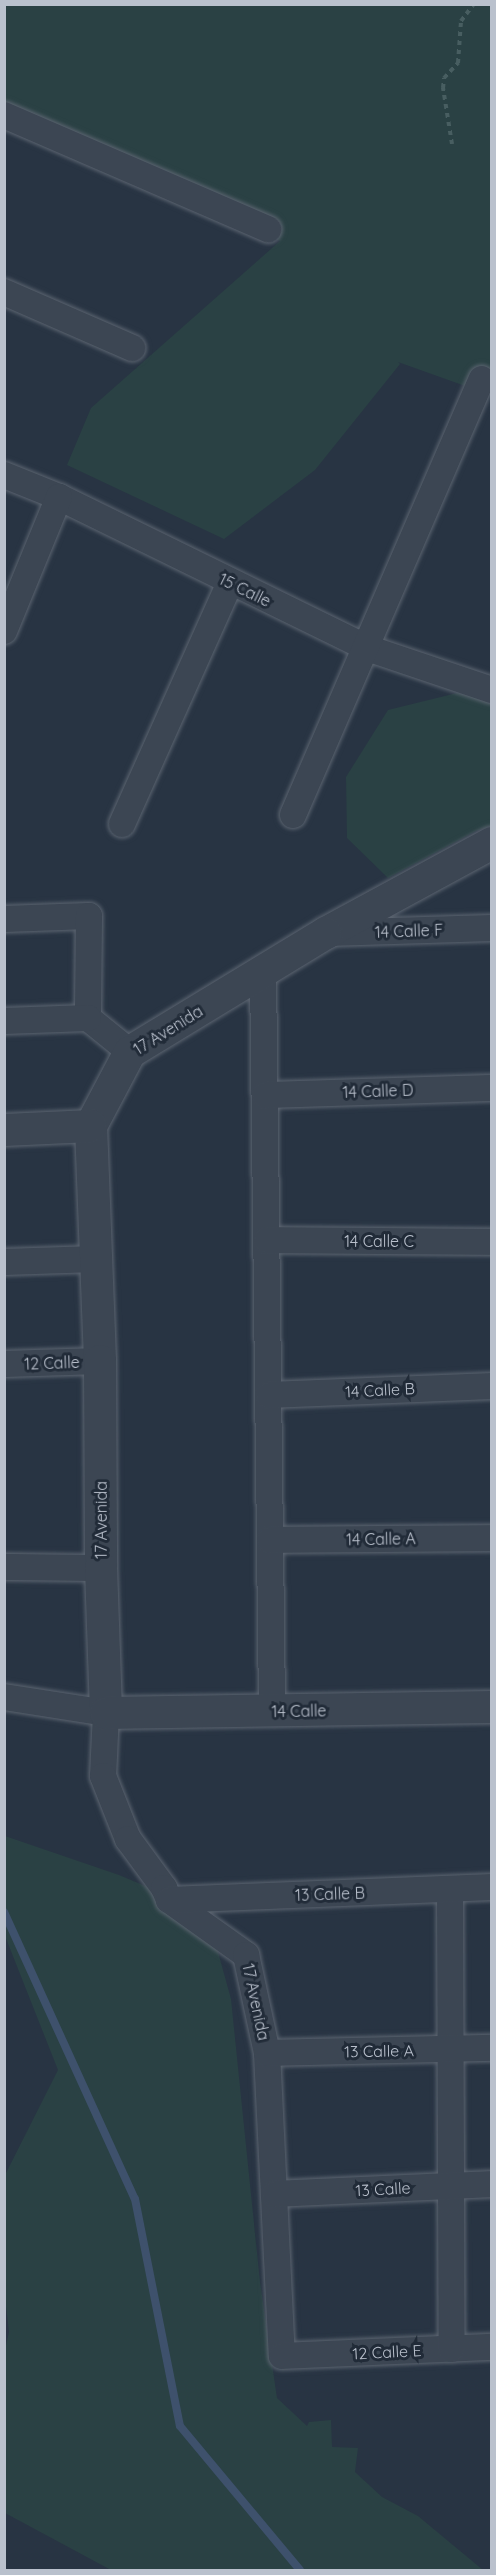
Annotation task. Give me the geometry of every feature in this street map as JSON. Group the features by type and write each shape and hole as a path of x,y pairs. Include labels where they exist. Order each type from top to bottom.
{"street":[{"path":"4,115 268,229"},
{"path":"4,292 132,348"},
{"path":"293,815 482,379"},
{"name":"15 Calle","path":"4,475 59,497 230,583 367,648 492,690"},
{"path":"4,631 59,497"},
{"path":"122,824 230,583"},
{"name":"17 Avenida","path":"282,2356 267,2054 246,1955 169,1900 164,1888 128,1839 103,1776 106,1713 101,1568 100,1361 91,1126 130,1052 326,933 492,843"},
{"path":"4,918 89,916 88,1018"},
{"name":"14 Calle F","path":"326,933 492,928"},
{"path":"263,971 272,1711"},
{"path":"4,1021 88,1018 130,1052"},
{"name":"14 Calle D","path":"266,1095 492,1088"},
{"path":"4,1130 91,1126"},
{"name":"14 Calle C","path":"267,1240 492,1242"},
{"path":"4,1262 96,1259"},
{"name":"12 Calle","path":"4,1364 100,1361"},
{"name":"14 Calle B","path":"269,1395 492,1386"},
{"name":"14 Calle A","path":"270,1540 492,1538"},
{"path":"4,1567 101,1568"},
{"path":"4,1697 106,1713"},
{"name":"14 Calle","path":"106,1713 492,1707"},
{"name":"13 Calle B","path":"169,1900 492,1887"},
{"path":"450,1889 452,2349"},
{"name":"13 Calle A","path":"267,2054 492,2048"},
{"name":"13 Calle","path":"274,2194 492,2184"},
{"name":"12 Calle E","path":"282,2356 492,2347"}],"path":[{"path":"452,144 443,88 444,78 458,63 461,21 474,4"}],"green space":[{"path":"4,5 491,5 492,371 482,392 398,362 400,364 315,470 224,539 67,465 91,408 280,241 5,127"},
{"path":"457,693 491,699 491,826 476,831 388,878 347,838 346,777 388,710"},
{"path":"5,1836 119,1875 207,1912 231,1999 260,2282 277,2398 307,2426 309,2422 331,2420 332,2447 358,2448 355,2472 382,2497 418,2516 483,2570 111,2570 5,2513 4,2354 9,2332 4,2289 4,2177 58,2070 5,1936"}],"waterway":[{"path":"4,1912 135,2199 180,2426 300,2570"}]}
